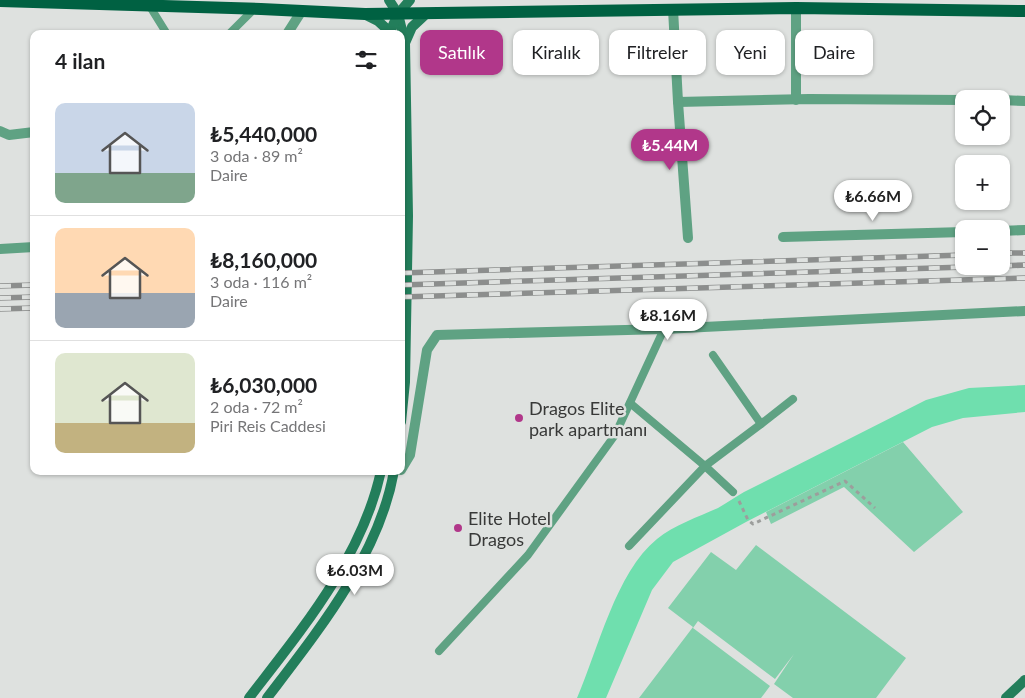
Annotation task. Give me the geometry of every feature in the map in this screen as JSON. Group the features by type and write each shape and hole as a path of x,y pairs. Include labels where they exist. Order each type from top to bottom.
{"main road":[{"path":"221,8 242,0"},
{"path":"389,0 398,14 402,30"},
{"path":"390,30 398,14 410,0"},
{"path":"0,1 254,8 366,14 796,8 1025,11"},
{"path":"405,382 408,216 405,43 412,27 427,13"},
{"path":"366,14 378,21 387,30"},
{"path":"249,698 291,643 334,581 361,533 376,491 379,475"},
{"path":"267,698 325,621 374,539 391,490 393,475"},
{"path":"1006,698 1025,680"}],"street":[{"path":"0,1 0,10"},
{"path":"796,8 796,100"},
{"path":"673,9 688,238"},
{"path":"290,30 301,12"},
{"path":"678,102 955,100"},
{"path":"1010,100 1025,101"},
{"path":"0,131 9,135 30,132"},
{"path":"1010,231 1025,230"},
{"path":"783,237 955,232"},
{"path":"0,249 30,247"},
{"path":"405,464 410,455 427,350 437,335 664,329 1025,311"},
{"path":"391,490 399,475"}],"lane":[{"path":"149,5 164,30"},
{"path":"233,30 254,8"},
{"path":"439,651 528,555 615,435 664,329"},
{"path":"713,355 761,424"},
{"path":"629,546 705,466 792,399"},
{"path":"630,403 734,493"}],"path":[{"path":"734,493 748,520 753,524 845,481 875,508"}],"shaded area":[{"path":"1025,385 1025,412 963,418 932,427 746,522 673,562 652,590 606,698 577,698 619,591 643,553 664,534 926,400 969,388"},
{"path":"903,442 963,512 914,552 844,487 771,524 766,512"},
{"path":"756,545 906,658 876,698 793,698 774,684 794,654 775,679 698,621 693,628 770,686 761,698 639,698 693,627 668,608 711,552 736,570"}],"railway":[{"path":"1010,253 1025,253"},
{"path":"405,273 955,255"},
{"path":"1010,266 1025,265"},
{"path":"405,285 955,267"},
{"path":"405,297 1025,278"},
{"path":"0,286 30,285"},
{"path":"0,298 30,297"},
{"path":"0,309 30,308"}],"place":[{"name":"Dragos Elite park apartmanı","path":"519,418"},
{"name":"Elite Hotel Dragos","path":"458,528"}]}
